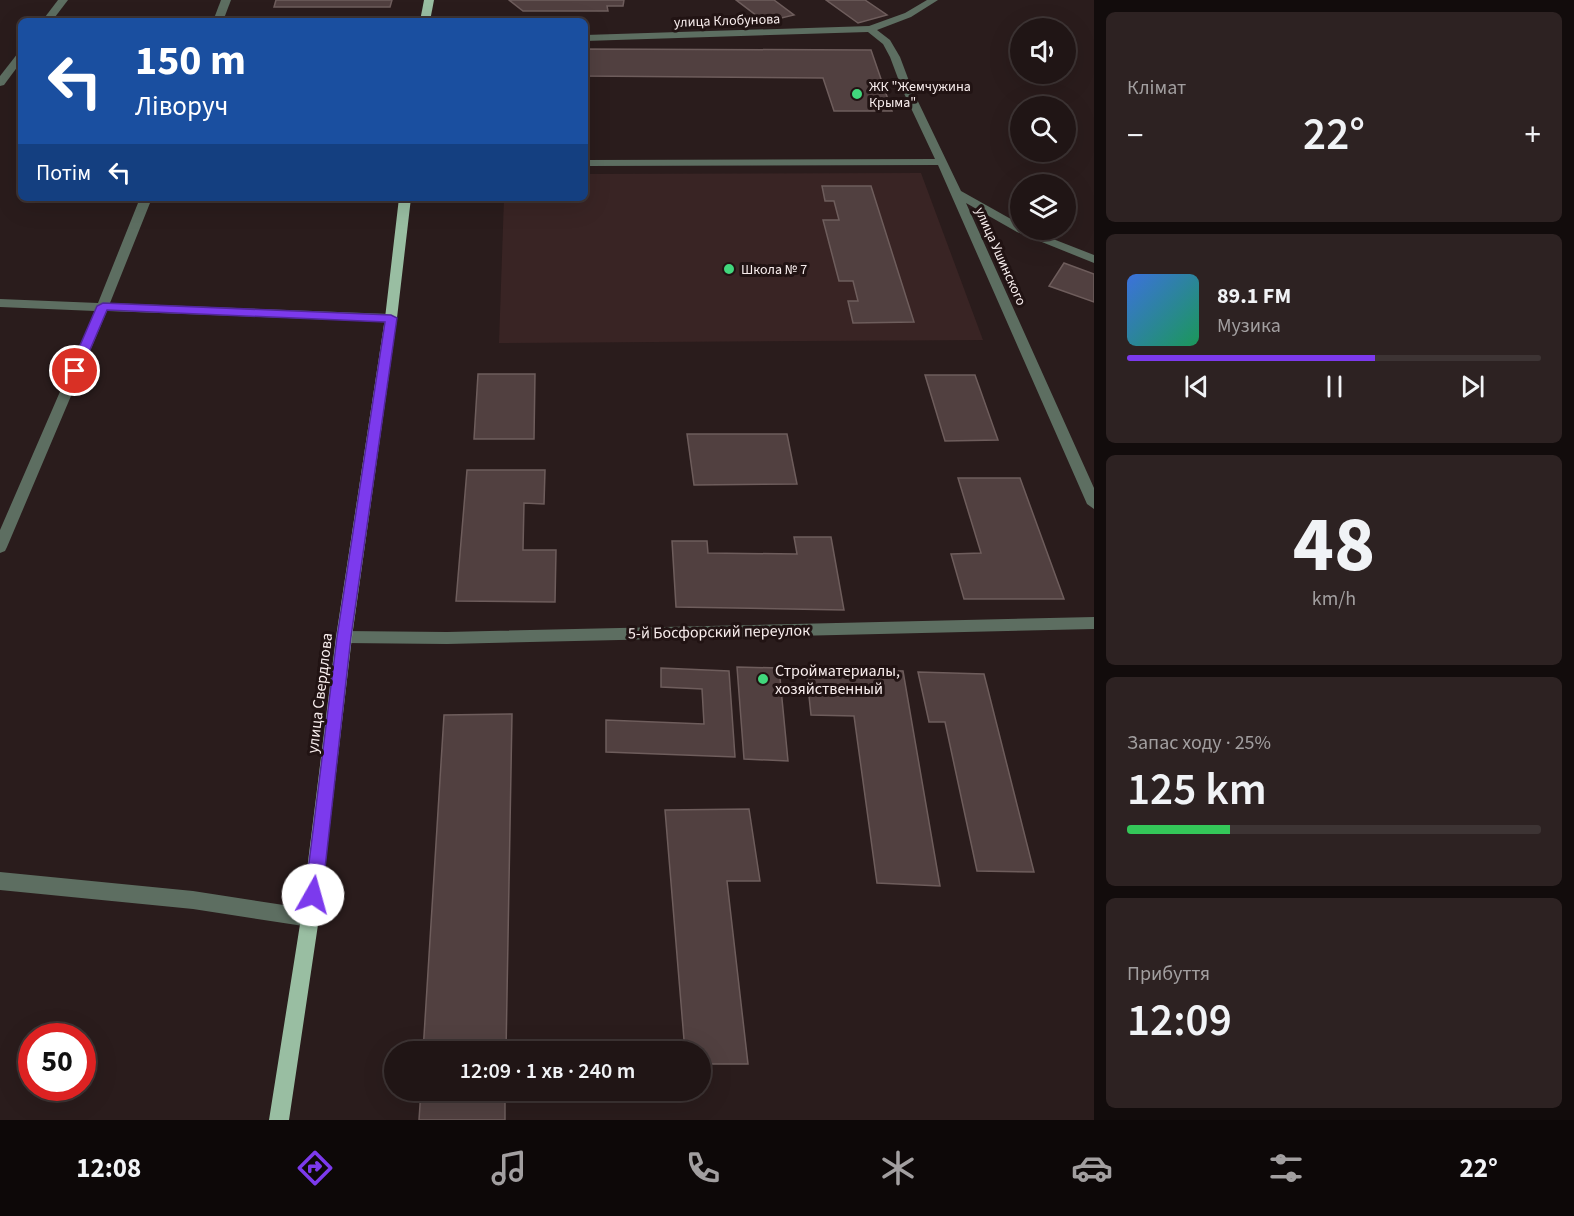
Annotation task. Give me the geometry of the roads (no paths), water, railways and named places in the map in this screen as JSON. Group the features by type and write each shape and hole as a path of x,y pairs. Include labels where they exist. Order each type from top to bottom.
{"main road":[{"path":"426,18 429,0"},
{"name":"улица Свердлова","path":"279,1120 310,918 344,637 391,318 405,201"}],"street":[{"path":"49,18 63,0"},
{"path":"219,18 226,0"},
{"name":"улица Клобунова","path":"588,38 870,29 908,15 933,0"},
{"name":"улица Ушинского","path":"870,29 887,42 891,49 1094,504"},
{"path":"0,83 18,59"},
{"path":"588,163 941,162"},
{"path":"956,193 1010,223"},
{"path":"0,547 146,201"},
{"path":"1047,240 1094,259"},
{"path":"0,303 391,318"},
{"name":"5-й Босфорский переулок","path":"344,637 459,638 1094,622"},
{"path":"0,880 192,900 310,918"}],"place":[{"name":"ЖК \"Жемчужина Крыма\"","path":"857,94"},
{"name":"Школа № 7","path":"729,269"},
{"name":"Стройматериалы, хозяйственный","path":"763,679"}]}
